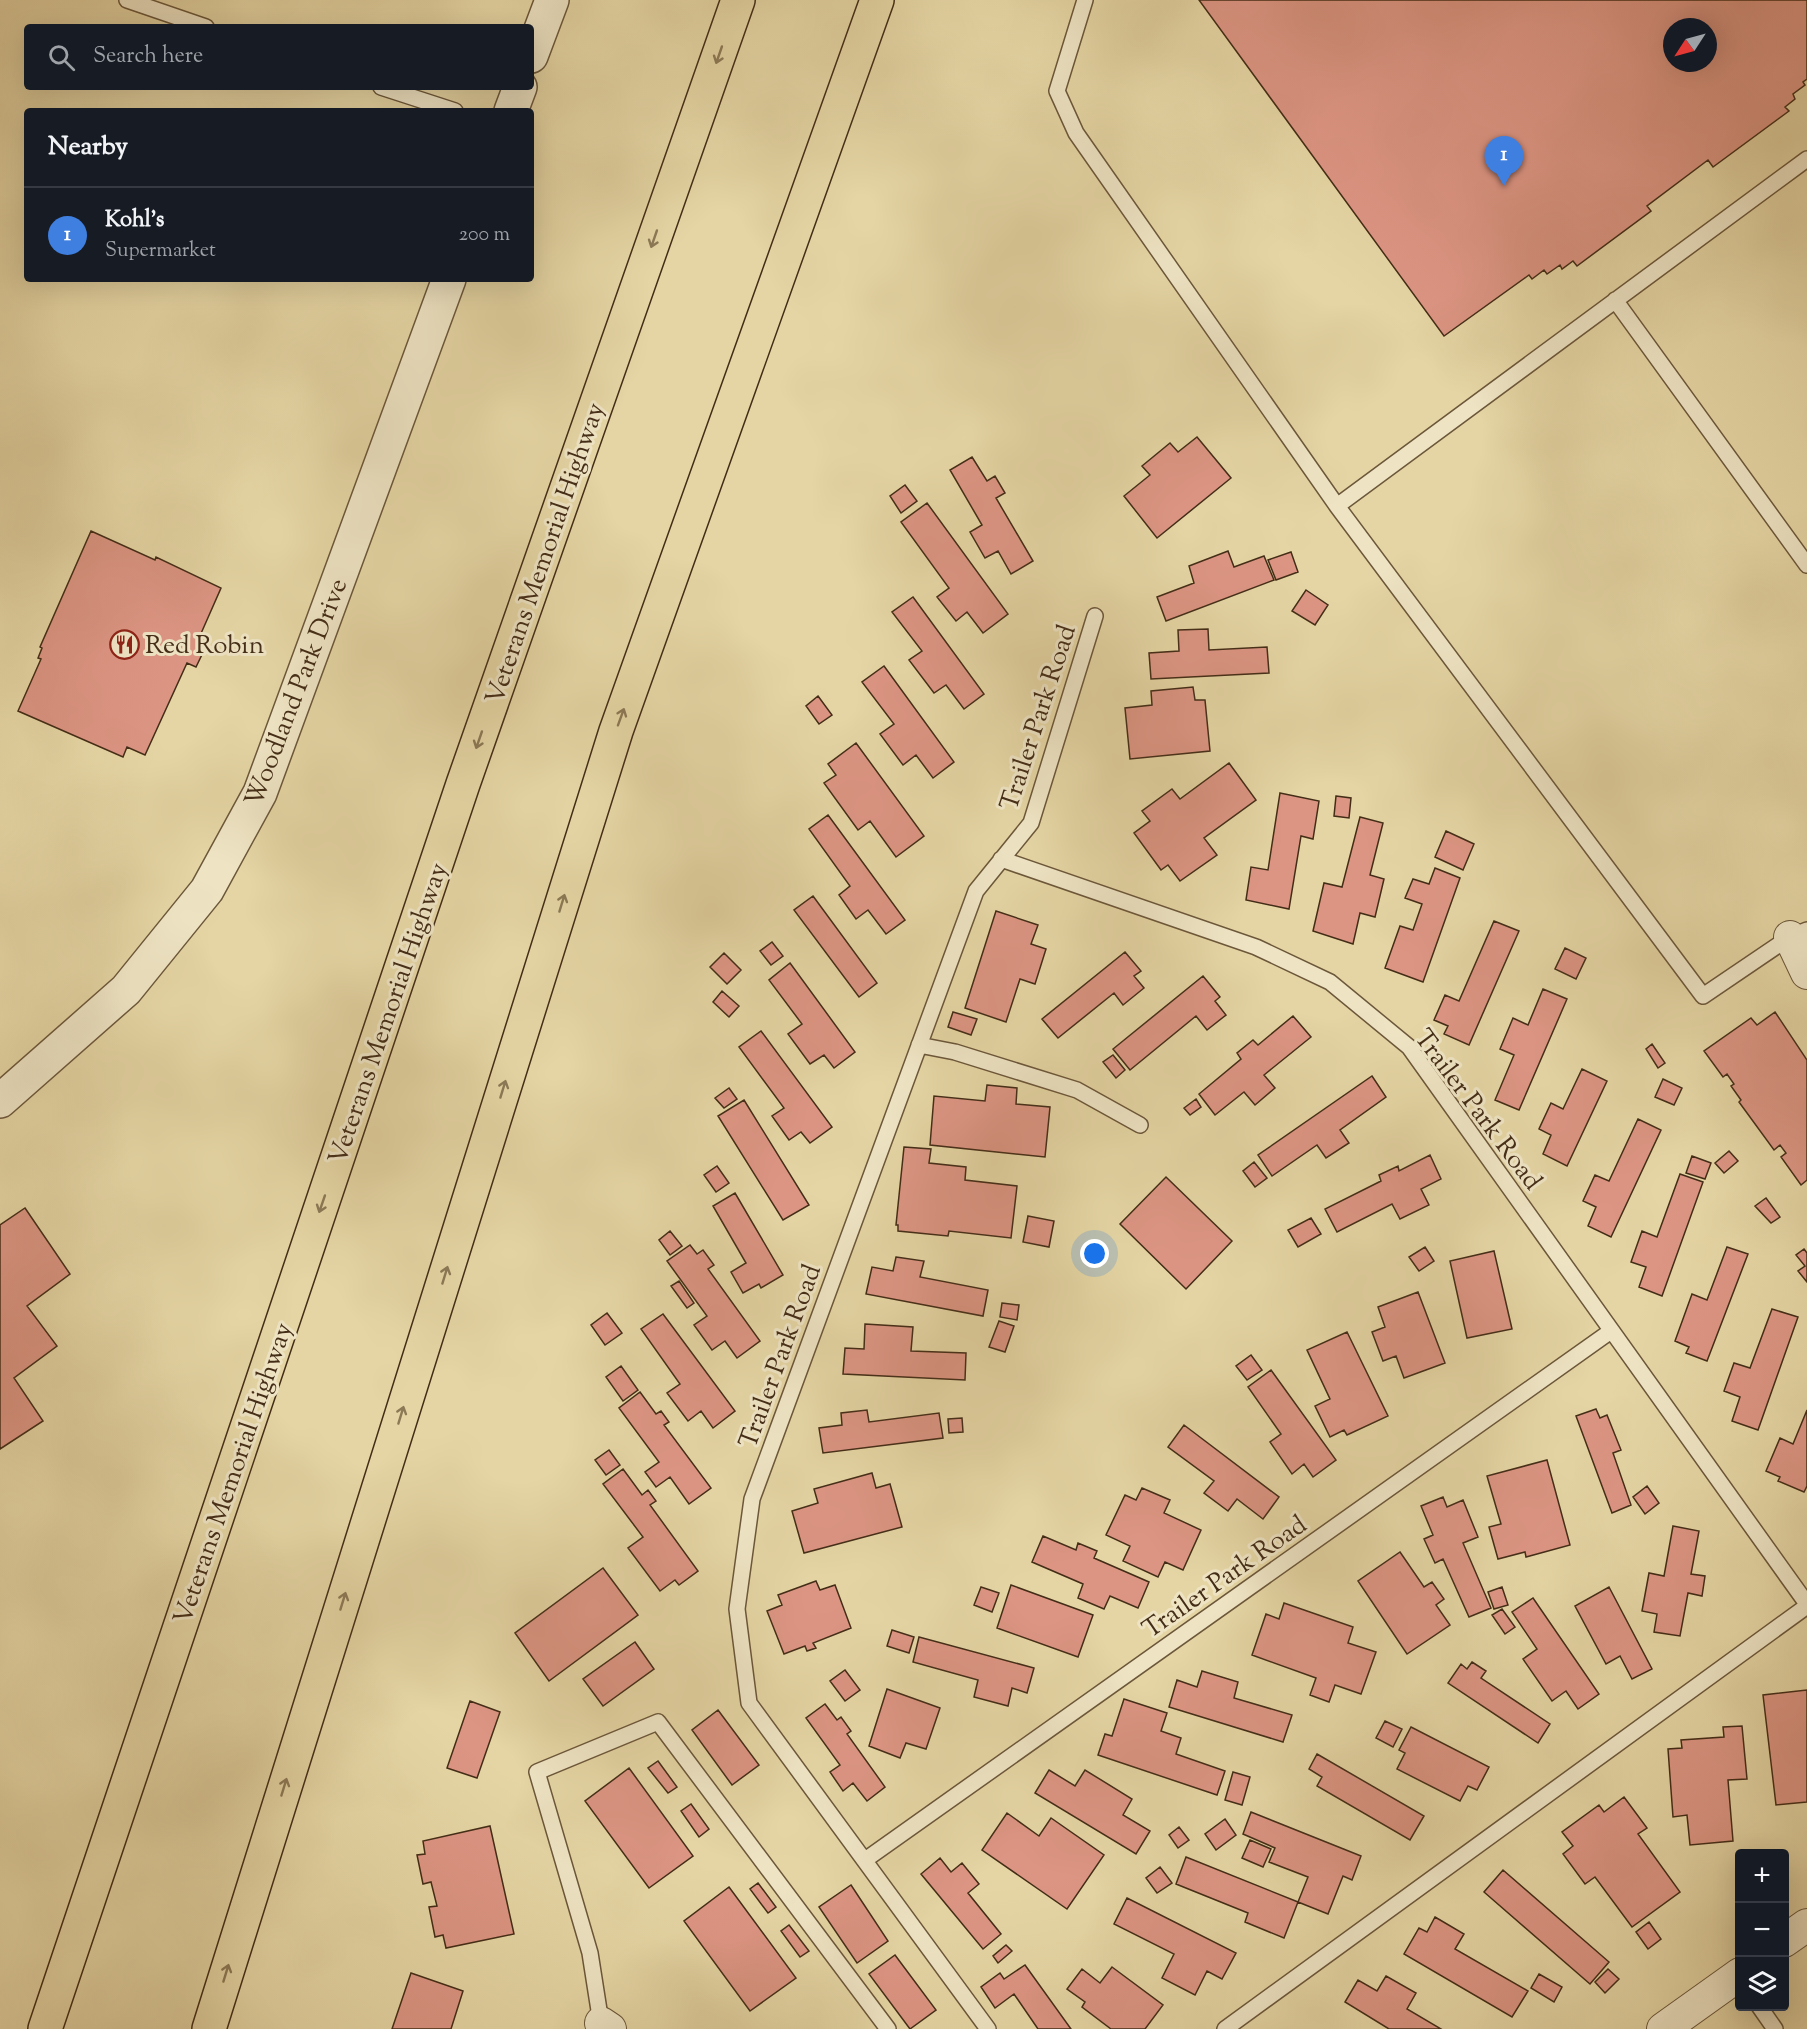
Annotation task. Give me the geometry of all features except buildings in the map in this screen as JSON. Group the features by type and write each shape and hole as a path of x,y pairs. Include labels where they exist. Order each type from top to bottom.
{"highway":[{"name":"Veterans Memorial Highway","path":"45,2029 463,784 738,0"},
{"path":"209,2029 616,731 877,0"}],"street":[{"path":"534,48 552,0"},
{"path":"512,108 519,90"},
{"name":"Woodland Park Drive","path":"0,1101 126,990 207,890 260,793 448,282"},
{"path":"1799,933 1807,973"},
{"path":"1789,1938 1807,1925"},
{"path":"1663,2029 1735,1979"}],"lane":[{"path":"127,0 197,24"},
{"path":"1085,0 1057,91 1076,132 1337,506 1703,996 1799,933"},
{"path":"390,90 446,108"},
{"path":"1337,506 1807,159"},
{"path":"1616,300 1807,565"},
{"name":"Trailer Park Road","path":"988,2029 749,1702 737,1609 752,1499 976,891 1031,823 1095,616"},
{"name":"Trailer Park Road","path":"1001,859 1256,947 1330,982 1409,1047 1807,1605 1225,2029"},
{"path":"919,1045 955,1053 1077,1090 1140,1125"},
{"name":"Trailer Park Road","path":"865,1860 1611,1331"},
{"path":"601,2027 590,1953 537,1772 658,1722 888,2029"},
{"path":"1762,2011 1775,2029"}],"place":[{"name":"Kohl's","path":"1504,186"},
{"name":"Red Robin","path":"124,644"}]}
